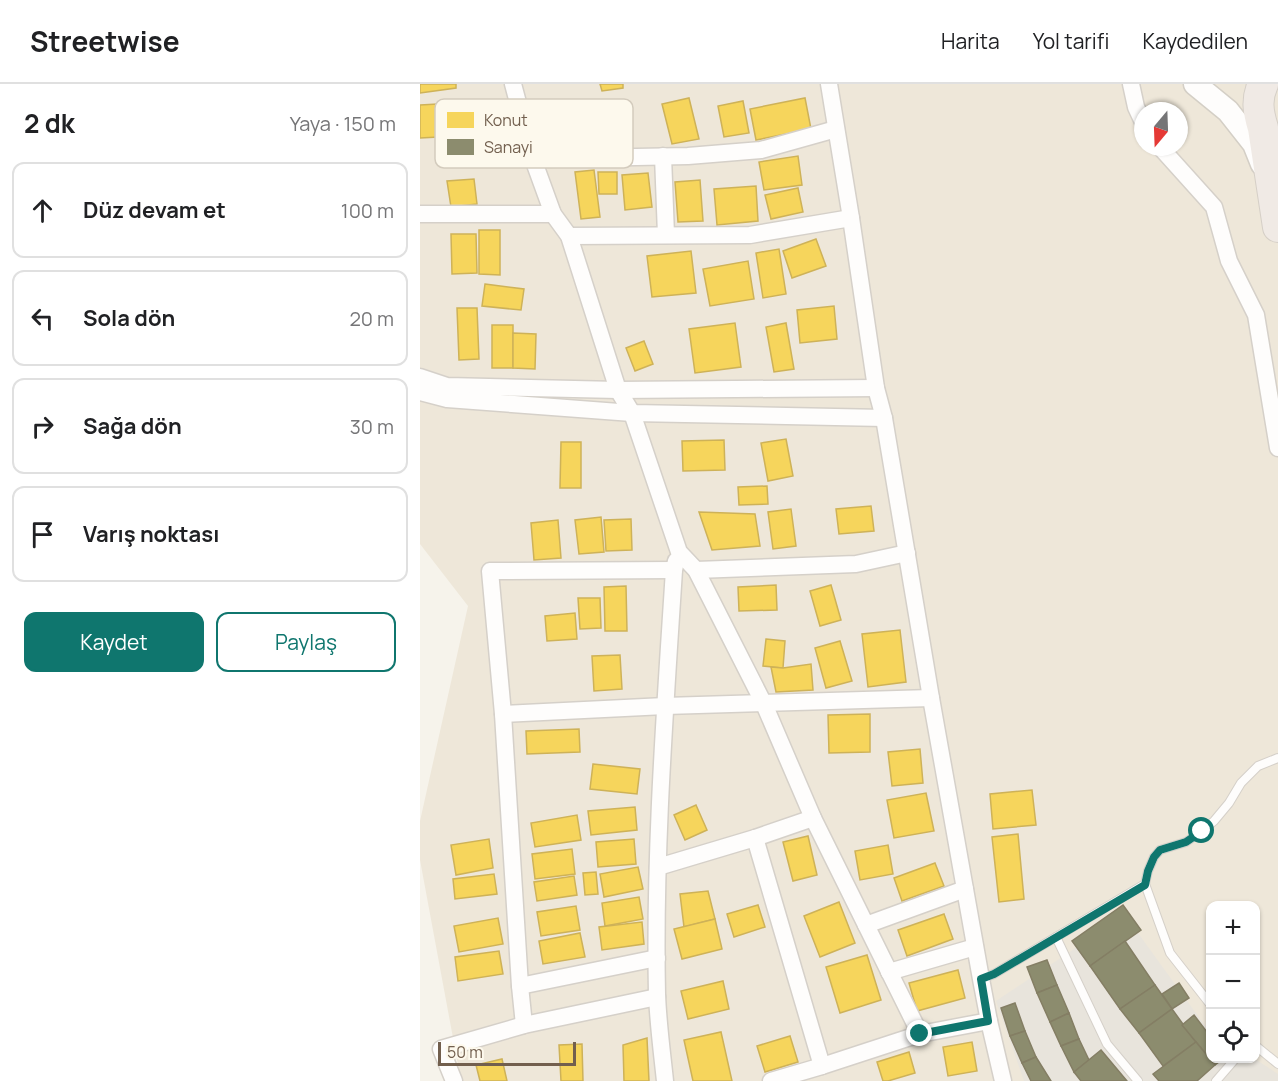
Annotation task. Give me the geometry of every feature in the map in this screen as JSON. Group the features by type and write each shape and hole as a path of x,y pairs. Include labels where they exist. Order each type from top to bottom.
{"highway":[{"path":"1263,84 1258,100 1258,114 1271,136 1273,192 1278,227"}],"main road":[{"path":"1196,84 1271,136"},
{"path":"1196,84 1228,111 1254,144 1273,192"}],"street":[{"path":"513,84 517,99"},
{"path":"829,84 876,388 884,418 988,1021 1003,1081"},
{"path":"1131,84 1135,102"},
{"path":"633,157 760,150 836,129"},
{"path":"663,156 666,234"},
{"path":"1168,156 1214,207 1229,261 1256,315 1278,448"},
{"path":"536,168 553,214 569,236 618,390 632,413 679,552 696,570 764,704 813,818 920,1034"},
{"path":"420,214 553,214"},
{"path":"569,236 750,235 851,218"},
{"path":"420,377 447,386 618,390 876,388"},
{"path":"420,392 447,399 632,413 884,418"},
{"path":"665,1081 657,997 658,867 674,570 679,552"},
{"path":"696,570 856,564 907,553"},
{"path":"524,1024 503,714 490,571 674,570"},
{"path":"503,714 665,706 931,698"},
{"path":"658,867 813,818"},
{"path":"755,838 822,1066"},
{"path":"866,925 965,889"},
{"path":"889,972 975,947"},
{"path":"520,986 657,958"},
{"path":"454,1081 441,1049 524,1024 657,997"},
{"path":"771,1081 920,1034 988,1021"}],"lane":[{"path":"1206,999 1170,953 1145,885 1148,871 1160,850 1186,842 1202,831 1214,821 1229,803 1241,783 1258,766 1278,758"},
{"path":"981,979 994,974 1145,885"},
{"path":"1056,937 1107,1044 1138,1081"},
{"path":"1260,1049 1278,1064"},
{"path":"1216,1081 1232,1063"}],"shaded area":[{"path":"420,84 1278,84 1278,1081 461,1081 420,860 420,821 468,606 420,544"},
{"path":"1125,915 1206,1027 1206,1063 1260,1062 1278,1074 1278,1081 1024,1081 996,1001"}],"building: Konut":[{"path":"420,84 456,84 456,88 420,93"},
{"path":"600,84 623,84 623,88 602,91"},
{"path":"689,98 699,139 672,144 662,104"},
{"path":"805,98 811,129 756,140 750,109"},
{"path":"743,101 749,133 724,137 718,106"},
{"path":"435,104 435,137 420,138 420,105"},
{"path":"798,156 802,185 764,190 759,162"},
{"path":"594,170 600,217 581,219 575,172"},
{"path":"598,172 617,172 617,194 599,194"},
{"path":"648,173 652,207 625,210 622,175"},
{"path":"474,179 477,204 451,207 447,181"},
{"path":"700,180 703,221 678,222 675,182"},
{"path":"756,186 758,221 717,225 714,189"},
{"path":"798,188 803,212 771,219 765,195"},
{"path":"479,230 500,230 500,275 479,274"},
{"path":"451,234 476,234 477,273 452,274"},
{"path":"816,239 826,266 792,278 783,251"},
{"path":"779,249 786,294 763,298 756,253"},
{"path":"691,251 696,293 652,297 647,256"},
{"path":"748,261 754,299 710,306 703,269"},
{"path":"485,284 524,289 521,310 482,306"},
{"path":"834,306 837,339 800,343 797,310"},
{"path":"457,308 477,308 479,359 459,360"},
{"path":"735,323 741,367 695,373 689,329"},
{"path":"786,323 794,369 774,372 766,327"},
{"path":"492,325 513,325 513,368 492,368"},
{"path":"513,333 536,334 535,369 513,368"},
{"path":"644,341 653,364 635,371 626,348"},
{"path":"786,439 793,476 768,481 761,443"},
{"path":"724,440 725,470 683,471 682,441"},
{"path":"561,442 581,442 581,488 560,488"},
{"path":"767,486 768,504 739,505 738,487"},
{"path":"871,506 874,531 839,534 836,509"},
{"path":"791,509 796,546 773,549 768,512"},
{"path":"699,512 755,514 760,546 712,550"},
{"path":"601,517 604,552 579,554 575,520"},
{"path":"631,519 632,550 606,551 604,520"},
{"path":"558,520 561,558 534,560 531,523"},
{"path":"776,585 777,610 739,611 738,587"},
{"path":"831,585 841,620 820,626 810,591"},
{"path":"626,586 627,631 605,631 604,587"},
{"path":"578,598 600,598 601,628 580,629"},
{"path":"575,613 577,639 547,641 545,616"},
{"path":"900,630 906,682 868,687 862,634"},
{"path":"766,639 785,641 783,668 763,666"},
{"path":"840,641 852,681 826,688 815,648"},
{"path":"620,655 622,689 594,691 592,656"},
{"path":"811,664 813,690 776,692 771,667 783,668"},
{"path":"870,714 870,752 829,753 828,715"},
{"path":"579,729 580,752 527,754 526,731"},
{"path":"920,749 923,783 892,786 888,752"},
{"path":"593,764 640,769 637,794 590,789"},
{"path":"1032,790 1036,825 993,829 990,794"},
{"path":"926,793 934,831 894,838 887,800"},
{"path":"696,805 707,830 685,840 674,815"},
{"path":"635,807 637,830 591,835 588,811"},
{"path":"577,815 581,840 535,847 531,823"},
{"path":"1018,834 1024,899 999,902 992,837"},
{"path":"808,836 817,875 793,881 783,842"},
{"path":"489,839 493,868 456,875 451,845"},
{"path":"634,839 636,864 598,867 596,842"},
{"path":"888,845 893,874 860,880 855,851"},
{"path":"572,849 575,874 535,879 532,854"},
{"path":"935,863 944,886 902,901 894,878"},
{"path":"638,867 643,889 604,897 600,874"},
{"path":"596,872 598,894 585,895 583,873"},
{"path":"494,874 497,894 455,899 453,879"},
{"path":"574,876 577,895 537,901 534,882"},
{"path":"708,891 715,919 684,927 680,894"},
{"path":"639,897 643,919 605,926 602,903"},
{"path":"839,902 855,943 820,957 804,916"},
{"path":"758,905 765,927 734,937 727,914"},
{"path":"576,906 580,930 541,936 537,912"},
{"path":"944,914 953,939 907,956 898,930"},
{"path":"498,918 503,944 459,952 454,926"},
{"path":"715,919 722,949 682,959 674,929"},
{"path":"642,922 644,944 602,950 599,927"},
{"path":"580,933 585,957 543,964 539,941"},
{"path":"499,951 503,974 458,981 455,957"},
{"path":"867,955 881,1000 840,1013 826,967"},
{"path":"958,970 965,998 917,1011 909,983"},
{"path":"723,981 729,1009 688,1019 681,991"},
{"path":"721,1032 732,1081 693,1081 684,1040"},
{"path":"790,1036 798,1062 765,1072 757,1046"},
{"path":"647,1038 649,1081 624,1081 623,1045"},
{"path":"972,1042 977,1071 948,1076 943,1047"},
{"path":"582,1044 583,1081 561,1081 559,1045"},
{"path":"909,1052 915,1073 883,1081 877,1062"},
{"path":"502,1059 507,1081 480,1081 476,1065"}],"building: Sanayi":[{"path":"1123,905 1141,930 1090,966 1072,941"},
{"path":"1125,941 1155,985 1120,1009 1090,966"},
{"path":"1047,960 1057,985 1037,993 1027,967"},
{"path":"1179,983 1189,998 1172,1009 1162,994"},
{"path":"1057,985 1069,1013 1050,1022 1037,993"},
{"path":"1155,985 1172,1009 1139,1033 1120,1009"},
{"path":"1015,1003 1025,1031 1010,1036 1001,1008"},
{"path":"1172,1009 1196,1042 1163,1066 1139,1033"},
{"path":"1069,1013 1079,1039 1061,1046 1050,1022"},
{"path":"1194,1015 1206,1031 1206,1054 1182,1025"},
{"path":"1025,1031 1036,1057 1022,1063 1010,1036"},
{"path":"1079,1039 1089,1060 1074,1072 1061,1046"},
{"path":"1196,1042 1206,1054 1206,1063 1215,1065 1197,1081 1159,1081 1153,1074"},
{"path":"1101,1050 1127,1081 1081,1081 1074,1072"},
{"path":"1036,1057 1051,1081 1031,1081 1022,1063"}],"route":[{"path":"920,1034 988,1021 981,979 994,974 1145,885 1154,857 1160,850 1186,842 1202,831"}]}
